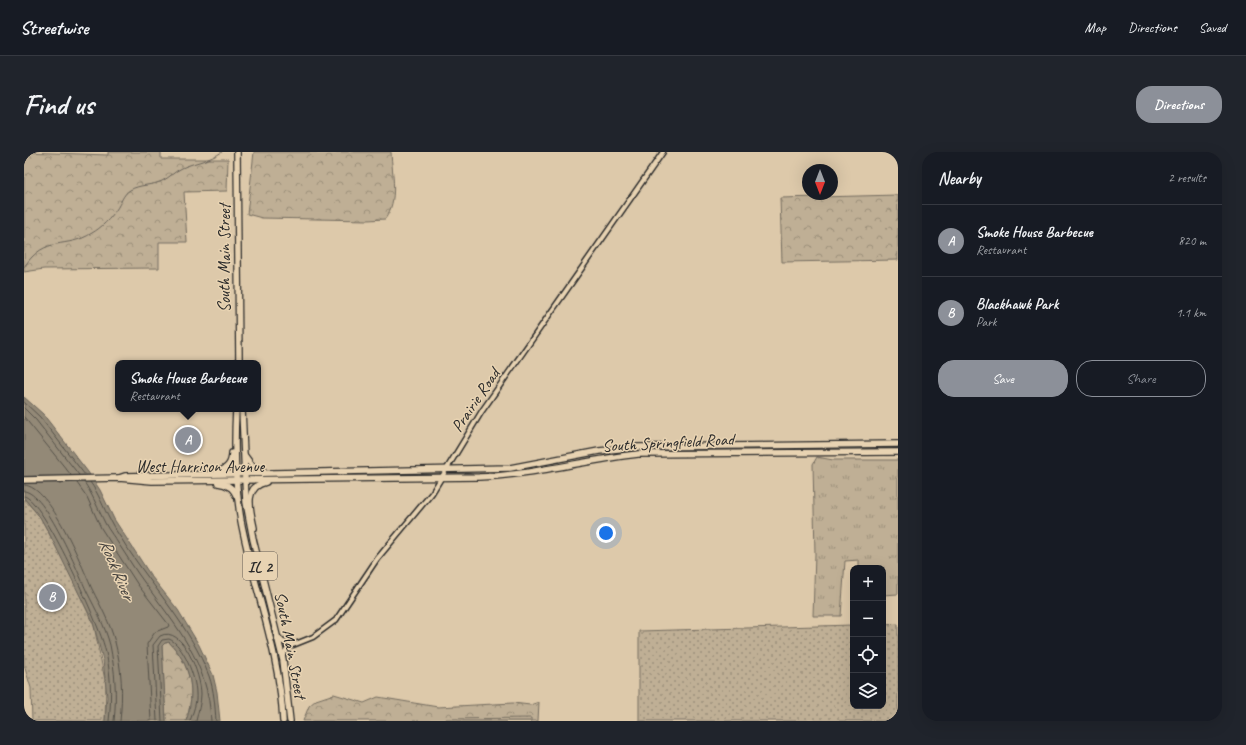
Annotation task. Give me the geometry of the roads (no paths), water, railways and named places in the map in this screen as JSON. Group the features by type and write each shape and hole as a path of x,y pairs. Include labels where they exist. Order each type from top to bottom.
{"main road":[{"name":"South Main Street","path":"238,152 239,360"},
{"path":"205,474 220,471 231,463 233,421 235,412"},
{"name":"South Main Street","path":"236,412 236,480 238,502 245,538 278,668 283,721"},
{"name":"South Main Street","path":"242,412 244,480 249,521 286,674 290,721"},
{"name":"South Springfield Road","path":"445,470 515,468 599,451 638,447 898,444"},
{"path":"244,447 249,464 260,470 326,472"},
{"name":"South Springfield Road","path":"441,477 510,475 610,457 638,454 898,452"},
{"name":"West Harrison Avenue","path":"119,478 125,476 236,473 445,470"},
{"name":"West Harrison Avenue","path":"119,478 124,480 167,481 441,477"},
{"path":"24,480 119,478"},
{"path":"256,551 255,534 249,501 251,494 254,488 260,484 282,480"},
{"path":"167,481 180,483 222,483 233,490 238,502"}],"street":[{"name":"Prairie Road","path":"282,656 285,649 293,644 313,637 336,620 377,559 432,493 482,411 663,152"},
{"path":"278,637 283,642 293,644"}],"water":[{"name":"Rock River","path":"24,397 43,414 88,472 100,490 114,519 151,576 178,610 199,645 213,675 217,692 220,721 186,721 191,700 190,679 182,660 169,642 162,646 166,721 105,721 107,697 103,660 93,622 49,533 40,517 24,498"}],"waterway":[{"path":"24,267 40,250 48,246 83,238 106,223 124,196 130,190 162,181 182,168 222,152"}],"place":[{"name":"Smoke House Barbecue","path":"188,440"},
{"name":"Blackhawk Park","path":"52,597"}]}
